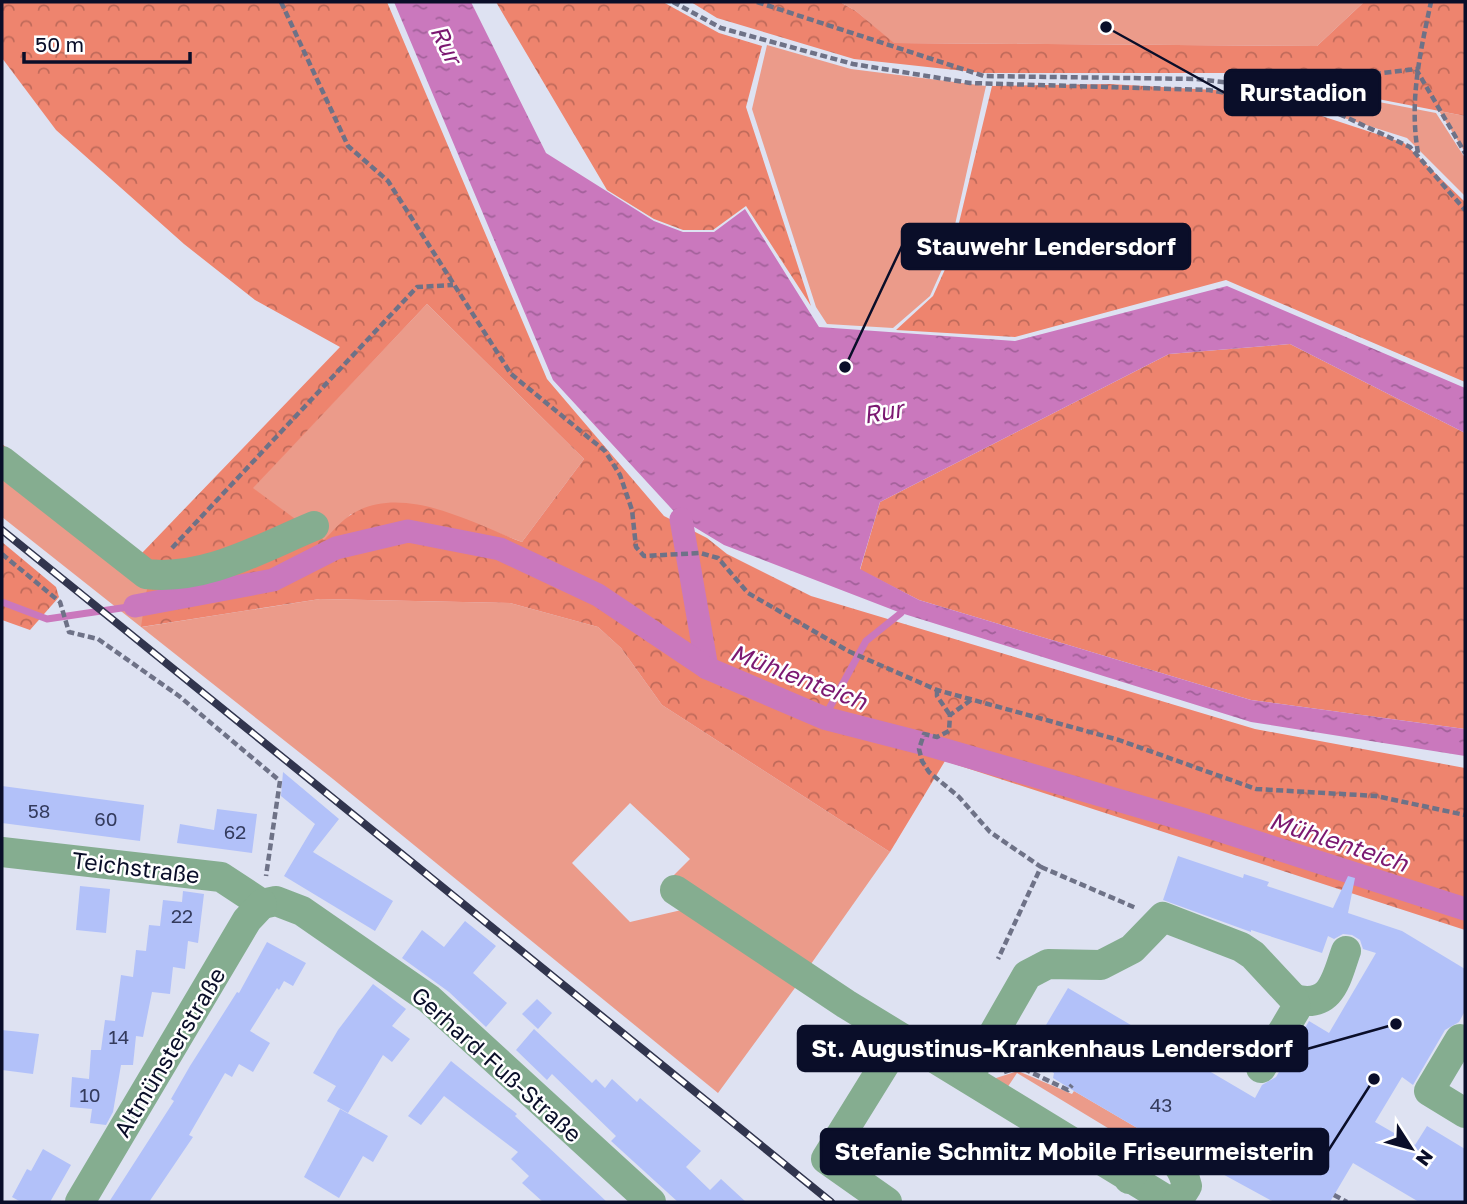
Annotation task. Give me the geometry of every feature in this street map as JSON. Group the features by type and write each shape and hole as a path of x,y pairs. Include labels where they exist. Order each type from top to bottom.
{"street":[{"path":"2,461 146,574 170,577 196,573 314,526"},
{"name":"Teichstraße","path":"2,852 221,877 261,904"},
{"path":"675,890 901,1038 1170,1202"},
{"name":"Gerhard-Fuß-Straße","path":"261,904 276,901 302,911 429,999 651,1202"},
{"name":"Altmünsterstraße","path":"80,1202 247,920 261,904"},
{"path":"970,1079 1027,975 1048,964 1101,965 1132,949 1163,917 1241,947 1294,999 1312,1002 1328,993 1346,951"},
{"path":"1261,1068 1296,1010 1294,999"},
{"path":"885,1201 826,1159 901,1038"},
{"path":"1465,1042 1460,1039 1429,1091 1465,1113"},
{"path":"1129,1179 1139,1164 1152,1155 1165,1156 1178,1164 1185,1175 1187,1186 1177,1202"}],"path":[{"path":"281,2 348,146 388,181 511,373 605,451 620,475 632,510 636,547 644,556 700,553 718,558 748,593 848,651 937,690 1119,740 1256,789 1376,796 1465,815"},
{"path":"673,2 721,28 853,64 970,83 1209,90 1268,101 1322,106 1392,138 1418,154 1465,210"},
{"path":"757,2 984,76 1196,79 1268,86 1416,69"},
{"path":"1418,154 1414,128 1416,69 1432,2"},
{"path":"1416,69 1465,153"},
{"path":"146,574 417,287 454,285"},
{"path":"2,554 60,602 68,632 98,639 180,696 280,781 261,904"},
{"path":"937,690 937,696 950,715 949,731 944,735 923,736 919,749 929,772 959,797 990,832 1041,867 1120,903 1163,917"},
{"path":"950,715 971,700"},
{"path":"998,959 1041,867"},
{"path":"970,1079 1020,1067 1069,1090 1072,1085"},
{"path":"1334,1195 1347,1202"}],"shaded area":[{"path":"840,2 1364,2 1317,46 893,43 856,11"},
{"path":"767,45 851,69 986,86 948,256 930,296 893,328 827,324 816,307 752,109"},
{"path":"1244,76 1436,113 1465,158 1465,196 1407,138 1246,87"},
{"path":"1439,111 1465,116 1465,152"},
{"path":"427,304 584,459 522,542 449,514 351,514 324,541 252,488"},
{"path":"2,468 148,579 142,627 320,599 510,603 598,627 621,648 662,705 890,852 806,971 671,878 690,859 630,803 572,863 630,922 690,908 800,981 718,1093 333,779 2,517"},
{"path":"1018,1071 1072,1094 1074,1091 1156,1139 1133,1149 1129,1147 1131,1142 1017,1073 1005,1091 993,1079"}],"green space":[{"path":"2,2 387,2 547,379 664,516 707,538 727,554 811,596 1255,729 1465,768 1465,930 945,761 890,852 662,705 621,648 598,627 510,603 320,599 141,627 148,579 2,455 2,444 142,553 340,347 255,300 184,244 56,130 2,58","holes":["427,304 584,459 522,542 437,509 393,503 372,506 352,514 324,540 253,488"]},
{"path":"496,2 663,2 719,33 762,46 746,107 811,306 746,206 713,230 683,230 654,219 607,190"},
{"path":"691,2 840,2 856,11 894,43 1317,46 1364,2 1465,2 1465,116 1245,73 983,73 854,59 717,18"},
{"path":"1109,84 1249,92 1404,143 1465,202 1465,382 1226,280 1015,337 896,330 933,296 951,256 992,86"},
{"path":"1290,344 1465,433 1465,729 1251,700 919,600 860,570 880,502 1169,354"},
{"path":"2,542 56,587 59,597 30,630 2,620"}],"water":[{"name":"Rur","path":"394,2 471,2 546,153 654,221 683,232 714,232 745,209 819,327 1015,341 1227,286 1465,388 1465,433 1290,344 1169,354 880,502 860,569 919,600 1251,700 1465,729 1465,756 1251,722 901,613 724,545 681,519 553,380"}],"building":[{"path":"283,772 339,819 313,852 393,901 375,931 284,876 315,824 281,796"},
{"path":"2,786 144,805 140,841 2,823"},
{"path":"217,809 257,814 252,853 177,843 180,824 214,830"},
{"path":"1178,856 1243,878 1244,874 1269,882 1267,886 1333,908 1348,876 1355,878 1348,913 1402,931 1465,969 1465,1011 1459,1022 1445,1030 1413,1085 1402,1077 1375,1122 1415,1145 1427,1126 1465,1149 1465,1202 1419,1202 1353,1163 1330,1202 1274,1202 1195,1159 1181,1144 1159,1135 1156,1139 1074,1091 1053,1078 1054,1073 1027,1057 1068,988 1255,1098 1262,1085 1276,1077 1309,1021 1329,1033 1376,953 1363,949 1360,940 1352,935 1343,934 1334,939 1328,936 1322,953 1251,932 1163,900"},
{"path":"80,886 110,889 106,933 76,930"},
{"path":"183,891 204,894 198,943 188,941 185,969 173,967 170,994 152,992 143,1037 136,1036 133,1065 121,1065 113,1112 106,1125 90,1123 92,1109 70,1107 72,1077 89,1079 91,1050 101,1050 105,1020 115,1021 121,975 133,977 136,950 146,951 149,925 160,926 163,900 182,902"},
{"path":"465,921 496,946 473,973 507,1003 486,1027 449,992 402,958 422,930 444,947"},
{"path":"267,942 306,963 293,986 284,981 279,990 277,988 250,1031 270,1043 253,1072 239,1064 232,1077 225,1073 189,1135 193,1137 149,1202 109,1202 174,1101 171,1099 190,1066 237,992 239,993"},
{"path":"373,984 406,1009 392,1026 410,1039 392,1062 383,1055 348,1113 327,1101 336,1086 313,1073 338,1030"},
{"path":"537,999 552,1013 538,1029 522,1014"},
{"path":"534,1029 592,1083 596,1079 605,1088 612,1079 637,1102 640,1098 701,1151 686,1167 710,1190 721,1179 746,1202 678,1202 611,1141 616,1136 552,1074 547,1080 516,1050"},
{"path":"2,1030 39,1034 33,1074 2,1070"},
{"path":"451,1061 517,1114 515,1116 607,1202 543,1202 522,1183 529,1176 511,1159 518,1152 444,1096 421,1125 408,1116"},
{"path":"340,1109 388,1136 373,1162 363,1156 339,1198 304,1177"},
{"path":"43,1149 71,1165 50,1202 21,1202 12,1197 27,1169 31,1171"}],"waterway":[{"path":"681,519 707,668"},
{"name":"Mühlenteich","path":"135,606 273,580 336,548 408,531 500,549 598,595 707,668 824,718 925,744 1200,824 1465,909"},
{"path":"2,602 47,619 135,606"},
{"path":"824,718 866,641 901,613"}],"railway":[{"path":"2,530 831,1202"}],"place":[{"name":"Rurstadion","path":"1106,27"},
{"name":"Stauwehr Lendersdorf","path":"845,367"},
{"name":"St. Augustinus-Krankenhaus Lendersdorf","path":"1396,1024"},
{"name":"Stefanie Schmitz Mobile Friseurmeisterin","path":"1374,1079"}]}
